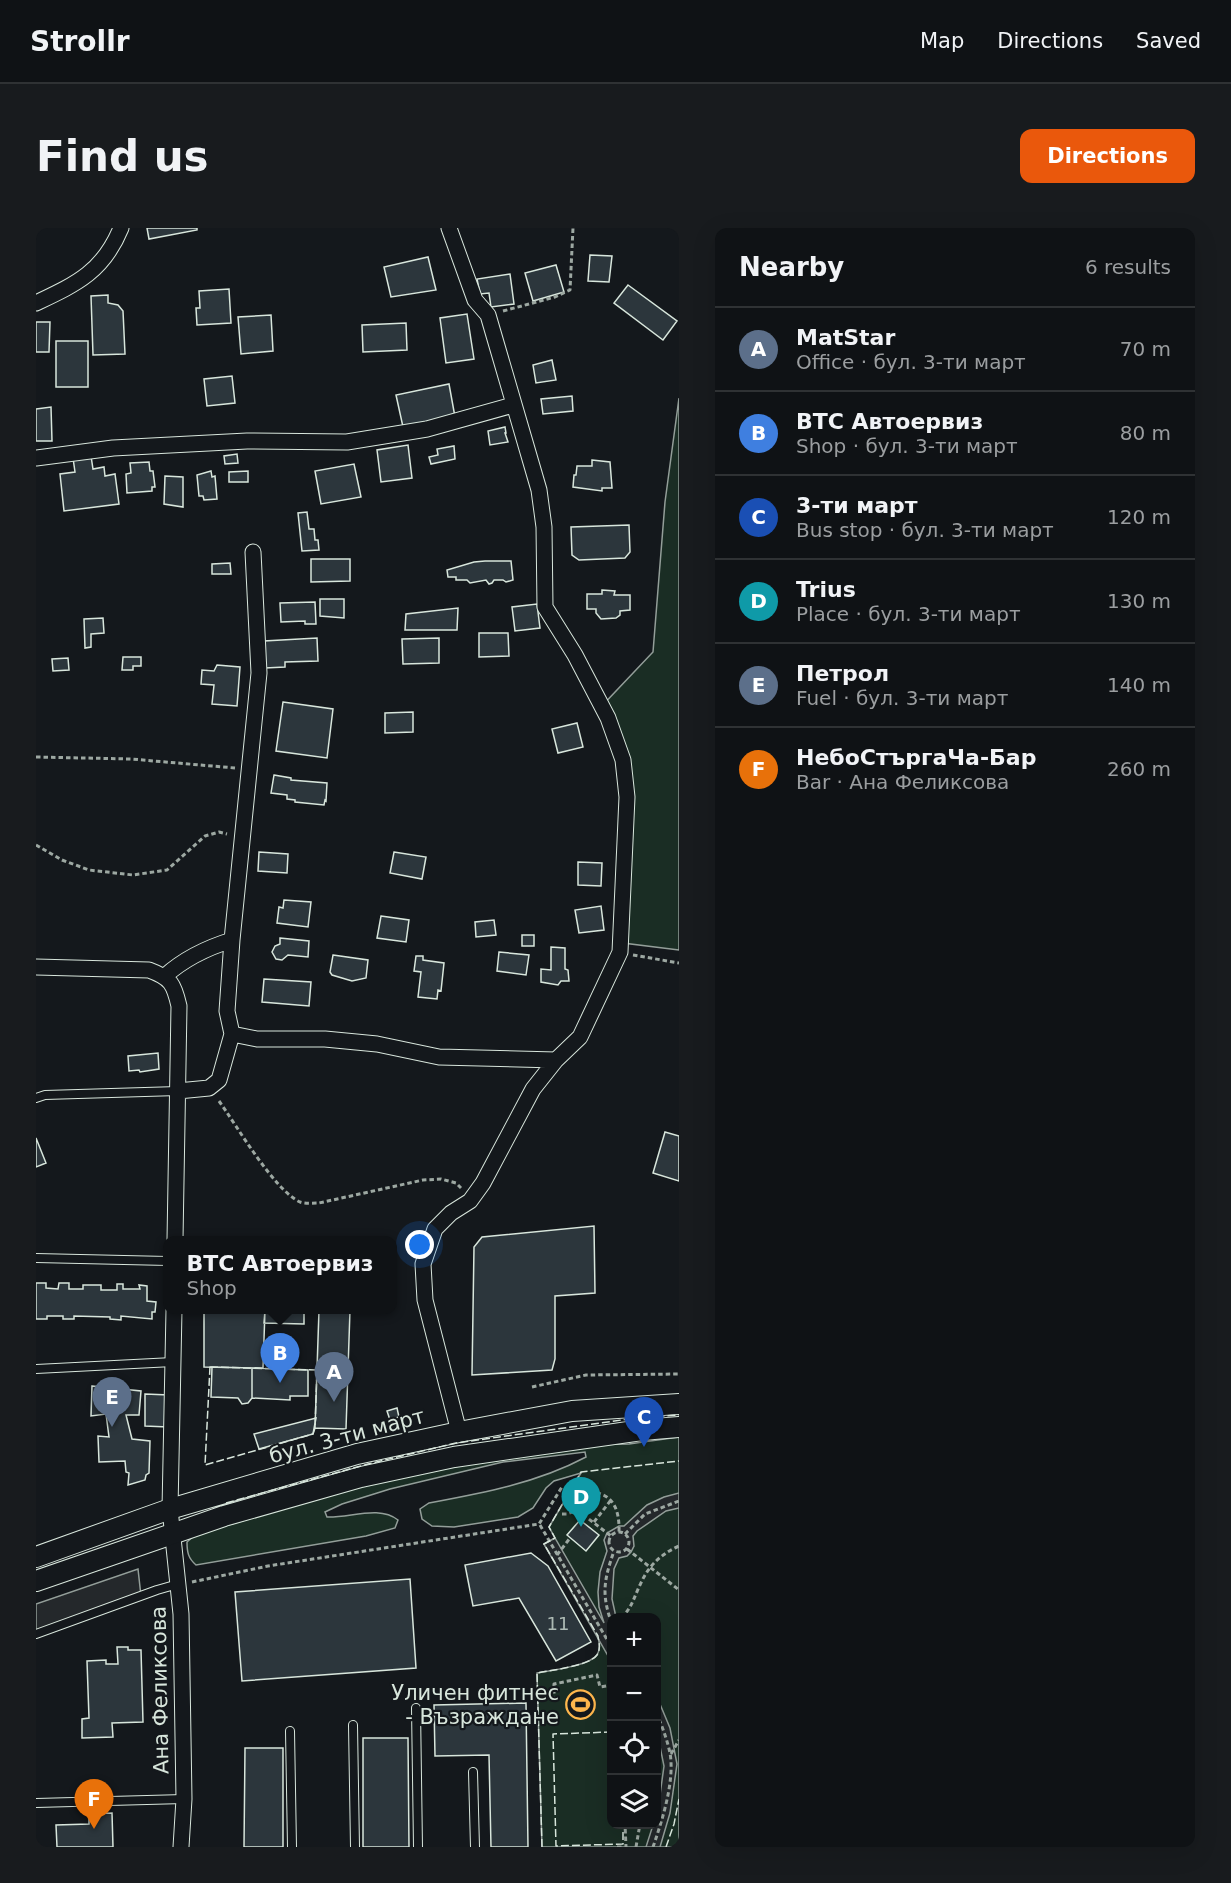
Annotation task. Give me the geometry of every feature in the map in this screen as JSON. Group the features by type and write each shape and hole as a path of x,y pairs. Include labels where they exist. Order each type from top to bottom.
{"street":[{"path":"36,303 72,286 98,267 114,244 121,228"},
{"path":"449,228 475,300 488,315 539,490 544,527 545,607 575,655 608,718 623,760 627,797 620,952 580,1037 556,1060 533,1089 483,1183 470,1201 451,1213 435,1229 423,1264 425,1300 459,1432"},
{"path":"36,458 113,448 214,442 347,442 427,429 513,405"},
{"path":"178,1091 209,1088 219,1080 232,1034 227,1011 232,940 259,673 253,552"},
{"path":"165,976 182,961 232,940"},
{"path":"36,967 149,970 165,976 175,988 179,1006 175,1236"},
{"path":"232,1034 257,1039 325,1039 377,1044 439,1057 556,1060"},
{"name":"Ана Феликсова","path":"174,1314 170,1509 182,1614 184,1799 181,1847"},
{"name":"бул. 3-ти март","path":"36,1557 170,1509 357,1454 459,1432 572,1412 679,1404"},
{"name":"бул. 3-ти март","path":"36,1581 174,1533 361,1477 454,1457 642,1430 679,1427"}],"lane":[{"path":"36,1098 45,1095 178,1091"},
{"path":"36,1258 163,1262"},
{"path":"36,1369 173,1362"},
{"path":"36,1634 178,1584"},
{"path":"416,1707 418,1847"},
{"path":"353,1725 355,1847"},
{"path":"290,1731 292,1847"},
{"path":"473,1772 475,1847"},
{"path":"36,1803 184,1799"}],"path":[{"path":"488,315 555,297 570,290 573,228"},
{"path":"36,757 131,759 250,770"},
{"path":"36,845 62,860 89,870 133,874 167,870 205,836 219,832 243,836"},
{"path":"620,952 679,963"},
{"path":"209,1088 268,1171 302,1203 319,1203 423,1180 441,1179 456,1183 470,1201"},
{"path":"532,1387 586,1376 679,1374"},
{"path":"178,1584 268,1566 539,1524 562,1487"},
{"path":"562,1514 576,1510 578,1506 576,1494 592,1492 603,1495 617,1507 619,1532"},
{"path":"594,1522 611,1500"},
{"path":"625,1534 645,1514 679,1501"},
{"path":"576,1510 611,1536"},
{"path":"539,1524 607,1639"},
{"path":"619,1532 625,1534 629,1543 627,1549 620,1552 614,1551 610,1546 611,1536 619,1532"},
{"path":"557,1555 570,1538"},
{"path":"625,1613 632,1605 640,1584 650,1568 663,1553 679,1546"},
{"path":"627,1549 679,1590"},
{"path":"608,1613 604,1585 614,1551"},
{"path":"603,1632 607,1629"},
{"path":"554,1701 554,1684 597,1676 600,1687 607,1686"},
{"path":"653,1847 666,1804 670,1776 671,1756 660,1721"},
{"path":"671,1756 679,1740"},
{"path":"617,1847 626,1846 625,1829"},
{"path":"636,1847 639,1829"}],"green space":[{"path":"679,398 679,950 623,943 623,813 618,760 599,709 653,652 665,502"},
{"path":"679,1437 679,1847 542,1847 537,1673 586,1662 597,1655 599,1647 598,1636 544,1544 555,1538 549,1527 581,1473 554,1481 546,1488 533,1508 518,1517 454,1527 432,1526 422,1519 420,1509 429,1503 489,1491 548,1474 586,1457 585,1452 503,1462 390,1489 342,1504 325,1512 327,1517 382,1513 398,1520 395,1528 366,1536 196,1565 188,1552 187,1542 195,1535 375,1481 576,1445 629,1444"}],"shaded area":[{"path":"679,1493 679,1508 666,1511 637,1531 633,1536 634,1546 631,1552 619,1558 614,1569 612,1599 615,1613 607,1613 607,1654 544,1544 555,1538 604,1623 599,1607 598,1592 600,1572 607,1551 604,1540 607,1533 619,1526 624,1526 647,1505"},
{"path":"138,1569 141,1596 36,1634 36,1604"},
{"path":"661,1707 670,1728 677,1764 670,1813 660,1847 646,1847 652,1829 661,1829 661,1788 664,1766 661,1751"}],"building":[{"path":"147,228 197,228 197,230 149,239"},
{"path":"590,255 612,256 609,282 588,281"},
{"path":"428,257 436,290 391,297 384,267"},
{"path":"556,265 564,292 533,301 525,273"},
{"path":"510,274 514,304 491,307 489,293 480,294 477,279"},
{"path":"628,285 677,321 663,340 614,303"},
{"path":"229,289 231,323 197,325 196,308 200,308 199,291"},
{"path":"108,295 108,303 118,305 123,311 125,354 93,355 91,296"},
{"path":"467,314 474,359 446,363 440,318"},
{"path":"271,315 273,351 241,354 238,317"},
{"path":"36,322 50,322 49,352 36,352"},
{"path":"406,323 407,350 363,352 362,325"},
{"path":"56,341 88,341 88,387 56,387"},
{"path":"552,360 556,380 536,383 533,365"},
{"path":"232,376 235,403 207,406 204,379"},
{"path":"449,384 455,417 403,427 396,395"},
{"path":"572,396 573,411 543,414 541,399"},
{"path":"51,407 52,441 36,441 36,409"},
{"path":"505,427 508,442 490,445 488,431"},
{"path":"408,445 412,478 381,482 377,450"},
{"path":"454,446 455,459 431,464 429,457 438,455 437,449"},
{"path":"237,454 238,463 225,464 224,456"},
{"path":"91,456 93,469 104,467 105,476 115,474 119,504 64,511 60,474 75,472 73,458"},
{"path":"592,460 610,462 612,488 602,488 602,491 573,487 577,466 592,466"},
{"path":"149,462 155,487 152,487 152,491 127,493 126,474 131,473 130,463"},
{"path":"354,464 361,497 321,504 315,471"},
{"path":"211,471 212,477 215,476 217,499 204,500 203,496 199,496 197,475"},
{"path":"248,471 248,482 229,482 229,472"},
{"path":"165,476 183,477 183,507 164,504"},
{"path":"307,512 309,529 314,529 319,550 302,551 298,513"},
{"path":"629,525 630,552 625,558 579,560 572,555 571,527"},
{"path":"311,559 350,559 350,581 311,582"},
{"path":"485,561 511,561 513,580 506,582 494,580 489,584 486,580 470,583 467,580 456,580 456,577 448,577 447,570"},
{"path":"230,563 231,574 212,574 212,564"},
{"path":"602,590 615,591 614,595 630,595 630,610 620,611 620,615 616,618 601,619 596,609 587,609 587,594 602,594"},
{"path":"320,599 344,599 344,618 320,616"},
{"path":"315,602 316,624 305,624 305,621 281,622 280,603"},
{"path":"537,604 540,628 515,631 512,607"},
{"path":"458,608 457,630 405,630 406,614"},
{"path":"103,618 104,633 91,634 91,647 85,648 84,619"},
{"path":"479,633 508,633 509,656 479,657"},
{"path":"317,638 318,661 285,662 285,667 265,668 264,641"},
{"path":"439,638 439,663 403,664 402,639"},
{"path":"123,657 141,657 141,666 133,666 133,670 122,670"},
{"path":"68,658 69,670 53,671 52,659"},
{"path":"217,665 240,667 237,706 212,704 214,685 201,684 202,670 214,671"},
{"path":"283,702 333,709 327,758 276,751"},
{"path":"413,712 413,732 385,733 385,713"},
{"path":"577,723 583,747 558,753 552,729"},
{"path":"274,775 291,778 291,780 327,783 324,805 295,802 295,800 287,799 287,795 271,793"},
{"path":"259,852 288,854 287,873 258,871"},
{"path":"394,852 426,857 422,879 390,873"},
{"path":"578,862 602,863 601,886 578,885"},
{"path":"284,900 311,902 308,927 277,923 279,907 283,908"},
{"path":"601,906 604,930 579,933 575,910"},
{"path":"381,916 409,920 406,942 377,938"},
{"path":"494,920 496,935 476,937 475,922"},
{"path":"522,935 534,935 534,946 522,946"},
{"path":"280,938 309,941 308,957 288,955 282,960 276,959 272,952 275,946 280,944"},
{"path":"551,947 565,948 565,969 568,970 569,981 561,981 558,985 541,982 541,969 551,970"},
{"path":"499,952 529,955 526,975 497,971"},
{"path":"333,955 368,960 366,978 352,981 332,975 330,972"},
{"path":"416,956 423,956 423,960 444,963 441,991 438,990 437,999 418,997 421,972 414,971"},
{"path":"264,979 311,982 309,1006 262,1002"},
{"path":"158,1053 159,1069 129,1071 128,1056"},
{"path":"665,1132 679,1136 679,1181 653,1173"},
{"path":"36,1138 46,1163 36,1167"},
{"path":"594,1226 595,1293 555,1296 555,1359 552,1370 472,1375 474,1247 482,1237"},
{"path":"36,1283 46,1283 46,1288 58,1289 59,1283 69,1283 69,1289 83,1289 83,1285 101,1285 101,1290 117,1290 117,1284 123,1284 123,1289 140,1289 139,1285 147,1286 147,1301 156,1302 155,1312 152,1312 152,1319 121,1316 121,1320 110,1319 110,1317 74,1316 74,1319 63,1319 63,1316 47,1316 47,1319 36,1319"},
{"path":"204,1314 265,1314 263,1368 204,1367"},
{"path":"265,1314 304,1314 304,1324 264,1323"},
{"path":"319,1314 350,1314 346,1429 315,1428"},
{"path":"212,1367 252,1368 252,1398 248,1403 242,1404 238,1398 211,1397"},
{"path":"252,1368 308,1370 308,1396 290,1396 290,1400 252,1398"},
{"path":"92,1386 141,1391 139,1415 126,1415 132,1439 150,1441 149,1473 145,1480 128,1485 129,1473 126,1472 125,1461 99,1462 98,1436 109,1437 106,1414 91,1416"},
{"path":"145,1394 169,1395 168,1427 145,1426"},
{"path":"397,1408 399,1417 390,1420 387,1411"},
{"path":"316,1418 313,1434 259,1449 254,1434"},
{"path":"580,1520 599,1535 586,1551 567,1535"},
{"path":"531,1553 548,1566 591,1642 556,1661 519,1598 473,1606 465,1565"},
{"path":"410,1579 416,1668 242,1681 235,1592"},
{"path":"117,1647 141,1650 143,1722 112,1723 113,1737 82,1738 82,1719 89,1718 87,1661 106,1660 106,1664 118,1664"},
{"path":"526,1703 528,1847 491,1847 489,1755 435,1756 434,1705"},
{"path":"363,1738 408,1738 409,1847 363,1847"},
{"path":"245,1748 283,1748 283,1847 244,1847"},
{"path":"112,1813 113,1847 57,1847 56,1825 89,1824 89,1814"}],"fence":[{"path":"210,1367 317,1370 313,1434 205,1465 210,1367"},
{"path":"226,1503 368,1464 456,1443 636,1418 679,1415"},
{"path":"542,1847 537,1673 586,1662 597,1655 599,1648 598,1636 544,1544 555,1538 549,1527 581,1472 679,1461"},
{"path":"607,1732 553,1734 556,1846 623,1844 623,1829"},
{"path":"666,1847 679,1799"}],"place":[{"name":"ВТС Автоервиз","path":"280,1383"},
{"name":"MatStar","path":"334,1402"},
{"name":"Петрол","path":"112,1427"},
{"name":"3-ти март","path":"644,1447"},
{"name":"Trius","path":"581,1527"},
{"name":"Уличен фитнес - Възраждане","path":"580,1705"},
{"name":"НебоСтъргаЧа-Бар","path":"94,1829"}]}
